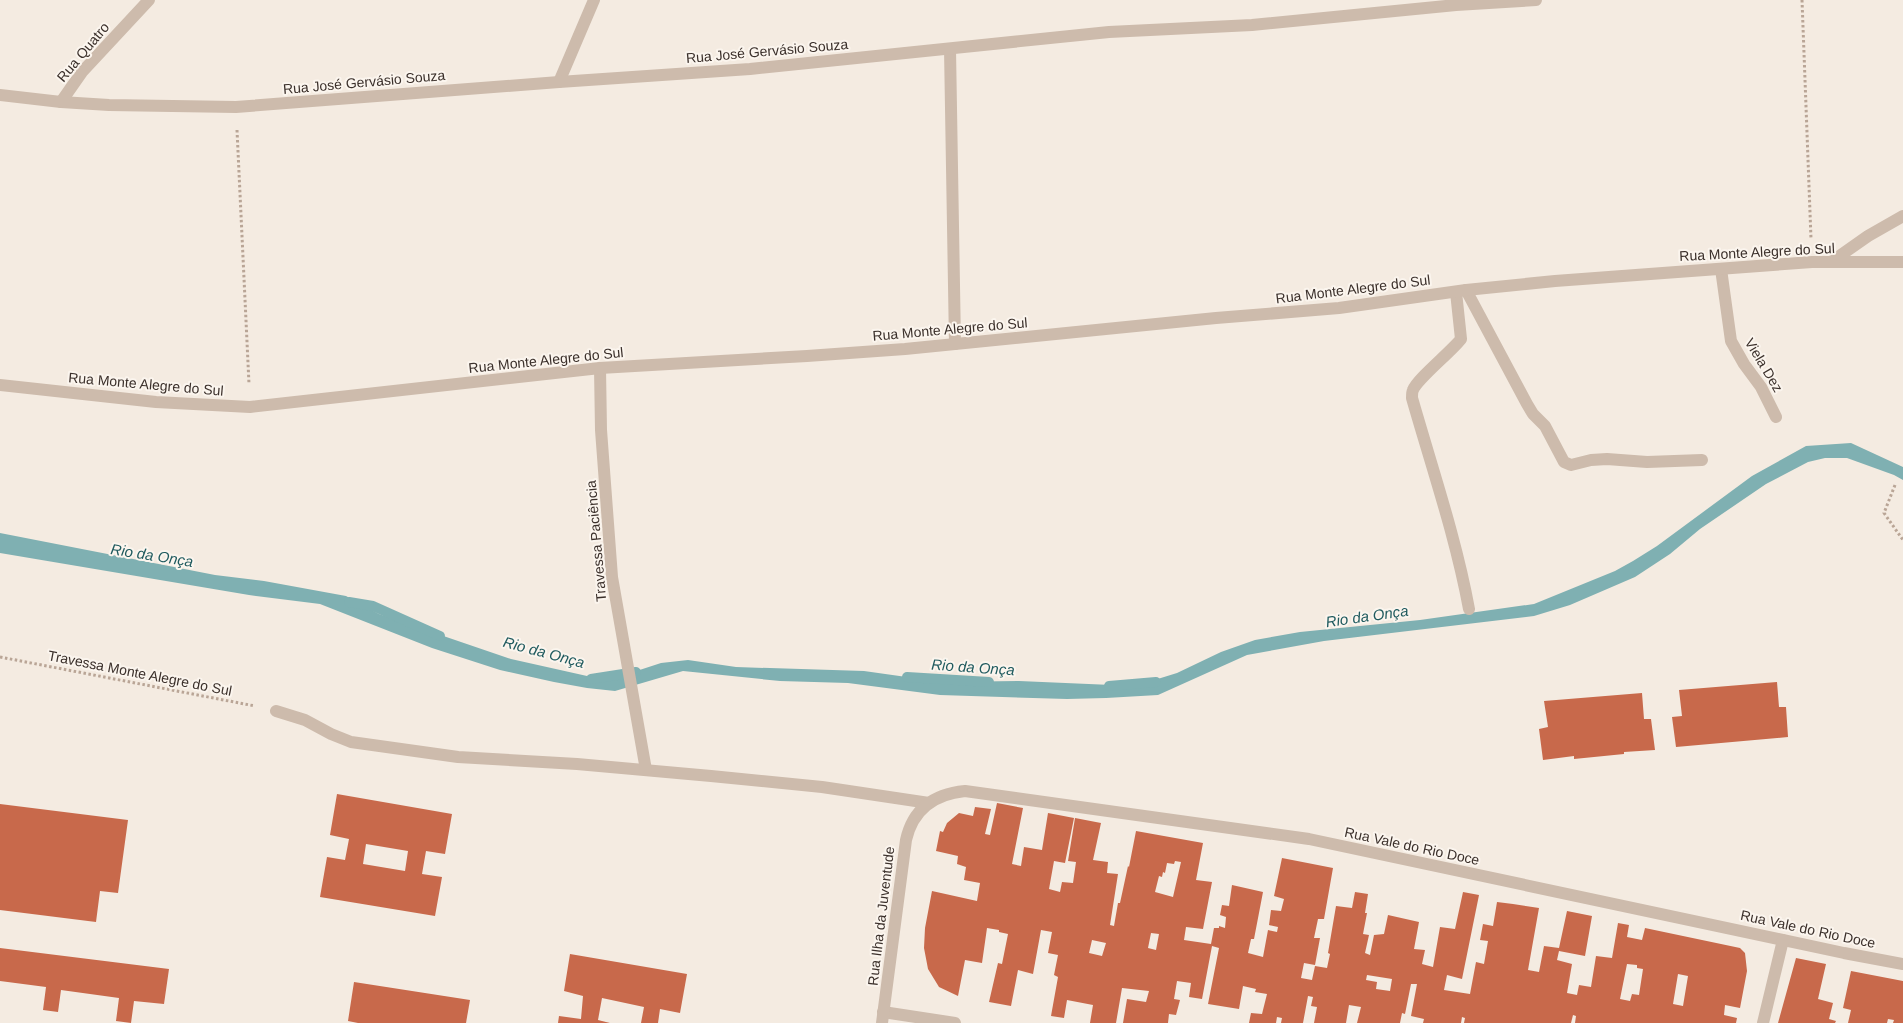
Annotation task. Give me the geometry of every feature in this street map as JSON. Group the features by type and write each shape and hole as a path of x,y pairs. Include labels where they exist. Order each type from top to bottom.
{"street":[{"name":"Rua Quatro","path":"61,102 82,72 148,0"},
{"path":"558,82 594,0"},
{"name":"Rua José Gervásio Souza","path":"0,95 109,105 236,107 750,69 1109,32 1252,25 1458,3 1536,0"},
{"path":"950,49 954,344"},
{"path":"1831,262 1868,236 1903,216"},
{"name":"Rua Monte Alegre do Sul","path":"0,385 156,402 250,407 600,368 807,356 1339,308 1461,291 1555,281 1812,262 1903,262"},
{"name":"Viela Dez","path":"1721,269 1731,341 1744,364 1761,387 1776,417"},
{"path":"1461,291 1533,414 1544,426 1564,462 1571,465 1591,460 1607,459 1647,462 1702,460"},
{"path":"1461,291 1461,339 1419,381 1413,390 1412,398 1464,582 1469,610"},
{"name":"Travessa Paciência","path":"600,368 601,430 608,543 614,593 646,770"},
{"path":"276,710 305,720 351,742 458,757 577,764 822,787 928,803"},
{"name":"Rua Vale do Rio Doce","path":"917,815 928,803 946,793 965,791 1309,839 1903,964"},
{"name":"Rua Ilha da Juventude","path":"883,1017 906,840 909,825 917,815"},
{"path":"1763,1023 1783,940"},
{"path":"883,1017 955,1023"}],"path":[{"path":"1802,0 1812,262"},
{"path":"236,107 250,407"},
{"path":"1895,485 1884,513 1903,540"},
{"name":"Travessa Monte Alegre do Sul","path":"0,657 276,710"}],"water":[{"path":"1851,443 1903,467 1903,480 1847,458 1825,458 1808,462 1766,484 1700,529 1670,554 1635,577 1570,605 1534,616 1324,641 1247,655 1158,695 1067,699 940,695 848,683 780,681 683,671 615,691 587,688 500,670 432,648 320,604 249,595 0,553 0,533 215,575 264,581 346,596 379,614 511,659 587,676 615,678 661,663 688,660 736,667 864,671 942,682 1019,681 1135,686 1177,673 1221,652 1255,640 1300,632 1420,620 1534,604 1615,571 1633,561 1657,546 1752,476 1806,446"}],"building":[{"path":"1777,682 1779,707 1786,707 1788,737 1676,747 1672,717 1682,716 1679,690"},
{"path":"1642,693 1644,719 1651,719 1655,750 1574,759 1574,756 1543,760 1539,729 1548,727 1544,701"},
{"path":"337,794 452,814 445,854 426,851 422,874 442,877 435,916 320,897 327,857 345,860 349,839 330,835","holes":["366,844 408,851 405,871 363,864"]},
{"path":"997,803 1023,808 1012,864 1021,866 1024,847 1042,850 1048,813 1074,818 1065,863 1054,861 1049,889 1060,892 1062,882 1073,883 1076,862 1068,861 1075,818 1101,823 1093,860 1108,862 1107,873 1118,874 1110,925 1114,926 1136,831 1203,843 1196,880 1212,882 1203,929 1186,927 1184,940 1211,944 1214,928 1219,928 1219,926 1225,928 1226,917 1220,915 1222,905 1229,906 1232,885 1263,892 1254,939 1251,939 1248,953 1263,957 1268,930 1277,932 1278,927 1269,925 1271,910 1281,911 1284,899 1274,896 1282,858 1333,868 1324,919 1318,919 1314,938 1320,938 1315,965 1304,963 1301,978 1312,980 1315,966 1327,968 1336,906 1352,908 1355,892 1368,894 1363,934 1369,935 1365,953 1370,955 1374,935 1384,934 1388,915 1419,922 1414,949 1425,950 1422,964 1433,967 1440,927 1455,929 1463,892 1479,895 1462,979 1447,975 1444,990 1470,994 1476,962 1484,964 1488,941 1480,940 1483,924 1493,926 1497,902 1539,908 1528,970 1539,972 1544,946 1559,948 1567,911 1592,916 1585,956 1559,951 1557,960 1572,964 1567,993 1577,995 1579,985 1591,987 1596,956 1612,958 1618,923 1629,925 1627,937 1642,940 1645,928 1740,948 1745,953 1747,971 1740,1008 1725,1005 1724,1015 1737,1018 1736,1023 1575,1023 1576,1016 1573,1015 1571,1023 1464,1023 1465,1018 1462,1017 1461,1023 1423,1023 1424,1019 1411,1016 1417,984 1411,984 1405,1014 1402,1013 1400,1023 1357,1023 1361,1007 1349,1005 1346,1023 1314,1023 1317,1007 1311,1006 1313,997 1308,996 1303,1023 1281,1023 1282,1018 1277,1017 1276,1023 1249,1023 1251,1013 1262,1014 1267,994 1255,992 1256,989 1243,986 1239,1009 1208,1004 1219,948 1212,946 1202,999 1189,997 1191,983 1177,981 1174,999 1180,1000 1176,1015 1169,1014 1168,1023 1123,1023 1127,999 1146,1002 1149,991 1122,988 1116,1023 1090,1023 1093,1005 1067,1000 1064,1018 1051,1016 1058,977 1054,975 1058,955 1048,953 1052,932 1041,930 1033,974 1018,970 1011,1006 989,1002 998,963 1002,964 1008,934 987,928 982,963 965,960 958,996 939,987 928,969 924,948 925,928 932,891 977,901 980,883 964,880 966,867 957,864 958,856 936,851 940,831 943,832 947,823 959,813 973,816 975,807 991,809 985,834 990,835","holes":["1175,861 1181,862 1173,897 1155,892 1159,876 1162,877 1163,872 1165,873 1167,863 1174,864","1151,933 1159,934 1156,950 1148,948","1092,940 1106,943 1102,956 1089,953","1627,964 1637,965 1637,968 1643,969 1639,995 1632,994 1630,1001 1620,999","1678,974 1688,976 1683,1006 1673,1004","1367,975 1392,979 1390,991 1376,989 1377,982 1366,980"]},
{"path":"0,804 128,820 118,893 100,891 96,922 0,910"},
{"path":"0,948 169,969 164,1004 134,1001 131,1023 116,1021 119,998 61,990 58,1012 43,1010 46,987 0,981"},
{"path":"570,954 687,974 680,1013 660,1009 658,1023 641,1023 644,1007 602,998 598,1020 610,1023 558,1023 559,1016 581,1019 583,996 564,991"},
{"path":"1796,958 1826,964 1818,999 1833,1003 1829,1019 1836,1021 1835,1023 1778,1023"},
{"path":"1851,971 1903,981 1903,1023 1893,1023 1894,1020 1888,1019 1887,1023 1848,1023 1851,1010 1843,1008"},
{"path":"354,982 470,1000 466,1023 358,1023 348,1021"}],"waterway":[{"name":"Rio da Onça","path":"349,602 373,606 440,636"},
{"name":"Rio da Onça","path":"591,679 636,672"},
{"name":"Rio da Onça","path":"907,677 989,682"},
{"name":"Rio da Onça","path":"1109,686 1156,682"}]}
